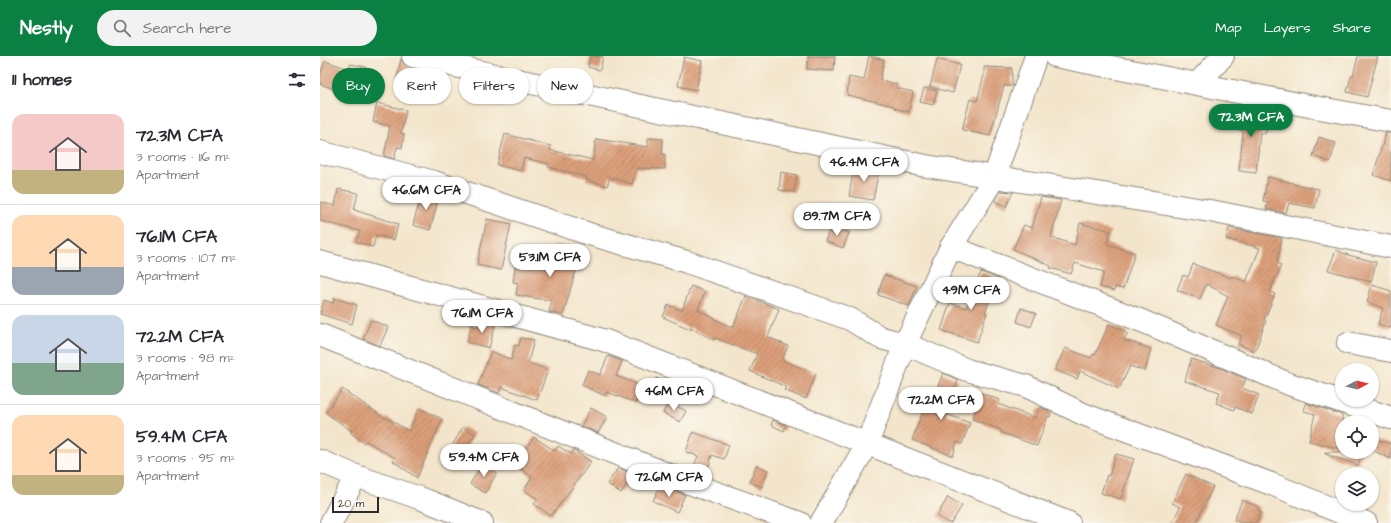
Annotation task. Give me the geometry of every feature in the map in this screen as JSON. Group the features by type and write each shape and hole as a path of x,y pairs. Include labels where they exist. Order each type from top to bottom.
{"street":[{"path":"413,56 494,75 926,166 994,178 1210,211 1391,247"},
{"path":"821,523 867,444 905,344 951,247 994,178 1036,56"},
{"path":"1055,56 1391,121"},
{"path":"1197,84 1223,56"},
{"path":"320,152 434,182 589,234 687,262 850,320 881,338 905,344 967,370 1026,386 1083,414 1274,485 1366,523"},
{"path":"951,247 1142,321 1289,384 1391,418"},
{"path":"320,262 603,340 1069,523"},
{"path":"320,335 692,484 800,523"},
{"path":"1348,343 1391,351"},
{"path":"320,462 425,500 482,523"},
{"path":"331,523 356,476"}],"building":[{"path":"590,56 603,57 600,70 588,67"},
{"path":"808,56 835,56 834,71 807,69"},
{"path":"869,56 884,60 880,80 897,84 896,88 913,92 909,112 894,108 894,106 847,95 849,77 864,80"},
{"path":"1358,56 1378,56 1367,97 1347,92"},
{"path":"684,57 702,61 696,90 678,86"},
{"path":"401,59 405,65 414,68 399,68"},
{"path":"937,59 960,65 953,93 930,87"},
{"path":"325,61 346,68 332,68 332,88 320,84 320,76"},
{"path":"350,64 366,68 349,68"},
{"path":"984,67 1012,68 1012,86 1004,86 990,136 962,130 970,99 977,101 984,75"},
{"path":"924,88 937,91 933,105 920,102"},
{"path":"377,104 406,110 401,133 404,134 402,148 397,147 394,159 384,156 390,126 373,122"},
{"path":"1243,108 1271,117 1265,134 1260,132 1256,173 1239,171 1243,131 1237,129"},
{"path":"1386,133 1391,133 1391,181 1373,175"},
{"path":"505,134 551,146 550,150 593,160 596,139 648,147 648,138 663,139 662,154 665,154 665,169 636,168 632,184 610,177 607,186 586,180 587,177 548,167 549,164 524,158 521,171 497,165"},
{"path":"1319,137 1336,143 1330,162 1313,156"},
{"path":"854,166 879,170 873,200 849,196"},
{"path":"781,172 797,175 794,192 779,190"},
{"path":"1268,177 1319,189 1315,208 1289,203 1286,213 1266,209 1268,202 1263,201"},
{"path":"338,189 358,193 354,210 398,224 394,240 376,235 373,247 356,242 360,231 320,221 320,202 335,206"},
{"path":"1001,191 1013,192 1006,207 995,201"},
{"path":"422,192 439,197 430,230 413,225"},
{"path":"1041,197 1061,200 1051,237 1075,245 1080,223 1111,231 1107,244 1135,253 1123,289 1115,287 1114,291 1100,287 1104,272 1075,263 1071,274 1050,268 1051,266 1013,249 1024,225 1032,228"},
{"path":"487,219 511,224 501,270 477,265"},
{"path":"831,225 849,233 843,248 825,241"},
{"path":"1229,228 1282,238 1277,263 1281,265 1270,292 1275,294 1264,320 1266,321 1255,351 1238,344 1242,336 1216,325 1228,296 1206,284 1200,299 1177,290 1183,275 1188,277 1193,264 1246,282 1260,248 1226,239"},
{"path":"556,245 585,252 581,271 576,270 563,315 549,312 552,301 516,295 518,283 513,282 516,262 548,268"},
{"path":"1336,250 1348,255 1376,262 1371,282 1328,270"},
{"path":"981,272 999,279 985,312 987,313 977,342 941,330 950,303 966,308"},
{"path":"884,275 917,286 909,306 878,295"},
{"path":"1372,285 1391,291 1391,328 1378,324 1383,308 1367,302"},
{"path":"691,286 705,292 698,310 733,328 746,296 779,309 768,337 788,346 782,360 816,374 806,399 784,390 786,387 750,371 757,354 715,338 714,340 690,327 690,329 663,317 668,305 682,310"},
{"path":"334,298 357,305 352,324 320,314 324,300 333,303"},
{"path":"1021,308 1036,313 1031,327 1017,322"},
{"path":"480,319 496,323 489,348 467,342 471,325 478,327"},
{"path":"371,320 388,327 380,346 363,339"},
{"path":"1109,324 1128,332 1124,340 1151,349 1145,371 1130,366 1119,389 1080,371 1077,379 1055,370 1065,348 1091,358 1093,354 1095,355"},
{"path":"521,338 534,340 528,363 548,370 537,400 501,387 499,393 478,385 491,351 511,360 515,345 519,346"},
{"path":"608,356 622,361 616,376 642,386 636,403 607,392 605,396 582,385 588,370 600,375"},
{"path":"1191,359 1220,368 1246,379 1242,388 1259,395 1252,414 1235,407 1234,410 1216,403 1220,392 1185,381"},
{"path":"943,373 958,380 946,414 970,423 962,444 957,442 953,456 912,440 926,402 931,404"},
{"path":"656,378 669,383 661,403 649,398"},
{"path":"342,389 386,419 387,418 409,431 419,408 442,419 417,478 393,461 395,458 366,441 364,443 351,433 352,431 326,413"},
{"path":"981,393 1000,400 998,404 1035,418 1040,407 1051,412 1050,417 1048,416 1037,446 1000,432 1001,430 972,419"},
{"path":"669,402 686,411 680,422 663,413"},
{"path":"1306,403 1342,415 1335,415 1335,447 1309,441 1315,414 1304,411"},
{"path":"591,408 607,417 598,433 581,426"},
{"path":"773,420 786,425 784,431 771,425"},
{"path":"463,427 475,434 457,462 446,456"},
{"path":"693,432 729,445 724,459 712,455 706,476 692,471 698,456 686,452"},
{"path":"534,437 555,451 558,446 571,454 574,450 591,462 551,516 534,504 538,499 524,490 532,477 521,469 525,461 520,457"},
{"path":"1379,440 1391,444 1391,459 1379,453"},
{"path":"1325,452 1335,452 1335,457 1325,454"},
{"path":"1116,454 1134,459 1121,499 1101,493 1107,475 1109,476"},
{"path":"1340,459 1360,459 1358,465"},
{"path":"482,464 497,473 485,493 470,484"},
{"path":"756,465 768,470 762,487 750,482"},
{"path":"618,468 634,474 621,493 607,484"},
{"path":"1186,474 1213,487 1196,523 1172,523 1180,507 1172,503"},
{"path":"660,485 685,495 677,512 653,501"},
{"path":"948,497 962,506 951,523 948,523 937,516"},
{"path":"1242,500 1259,507 1258,510 1261,512 1256,523 1241,523 1234,520"}]}
